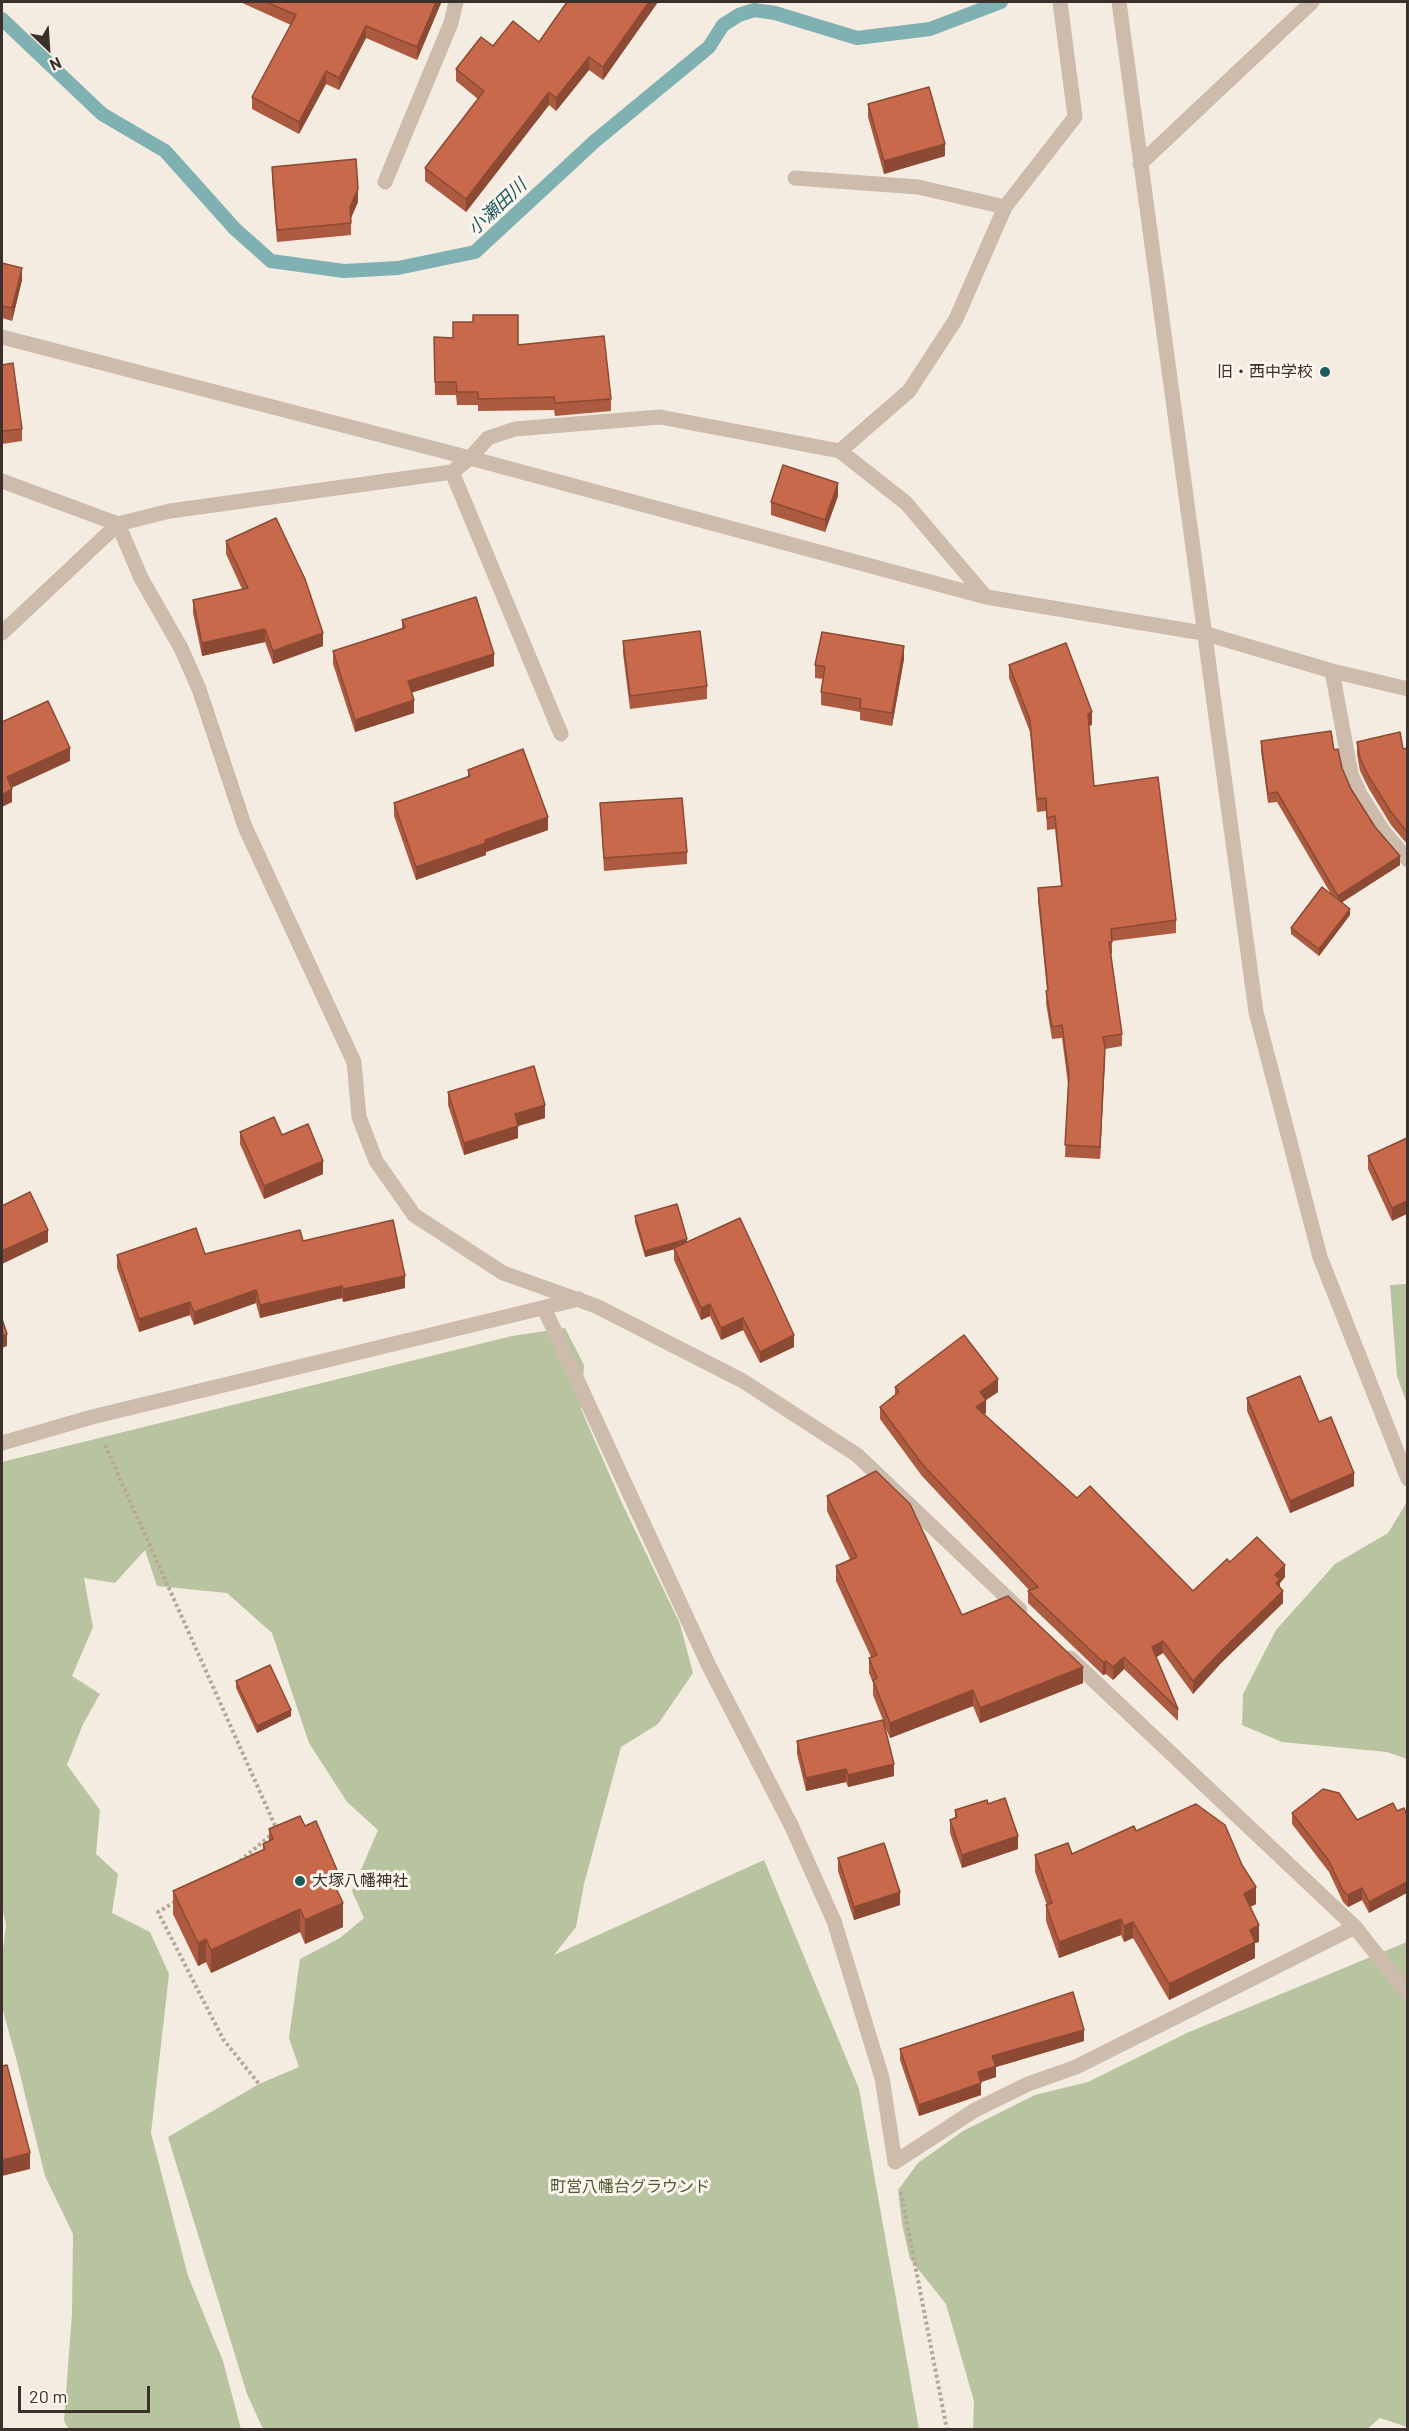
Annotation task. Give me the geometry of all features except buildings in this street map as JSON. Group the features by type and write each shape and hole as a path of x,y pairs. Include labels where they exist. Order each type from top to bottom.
{"street":[{"path":"386,182 451,23 456,2"},
{"path":"840,451 909,391 956,319 1005,207 1075,117 1060,2"},
{"path":"1119,2 1256,1012 1320,1257 1407,1479"},
{"path":"1140,164 1312,2"},
{"path":"795,178 918,187 1005,207"},
{"path":"2,337 470,458 986,597 1203,633 1332,671 1407,689"},
{"path":"2,633 118,524 170,511 452,472 470,458 488,438 515,429 660,417 840,451 906,503 986,597"},
{"path":"452,472 561,734"},
{"path":"2,481 118,524 141,578 182,648 199,688 245,827 354,1062 359,1116 376,1161 414,1215 503,1273 579,1299 743,1382 858,1455 1029,1618"},
{"path":"1332,671 1350,774 1383,831 1407,860"},
{"path":"2,1443 92,1417 579,1299"},
{"path":"544,1308 709,1666 791,1825 834,1920 882,2078 895,2162 975,2110 1028,2084 1076,2067 1355,1927"},
{"path":"1063,1651 1355,1927 1407,1994"}],"path":[{"path":"92,1417 277,1831 234,1867"},
{"path":"183,1897 158,1912 223,2039 259,2085"},
{"path":"895,2162 947,2430"}],"green space":[{"path":"1408,1284 1407,1404 1397,1376 1390,1285"},
{"name":"町営八幡台グラウンド","path":"565,1328 584,1365 581,1409 621,1501 680,1624 693,1673 658,1724 621,1747 584,1884 576,1927 554,1955 764,1860 859,2089 919,2429 263,2429 247,2394 168,2137 259,2084 299,2067 289,2038 300,1959 340,1938 364,1918 352,1891 378,1830 347,1802 309,1743 272,1633 227,1593 157,1586 145,1550 115,1583 84,1578 93,1627 72,1676 100,1694 83,1724 67,1765 100,1810 96,1854 118,1874 112,1913 150,1932 169,1974 151,2133 188,2276 223,2361 241,2429 69,2429 64,2421 72,2313 73,2234 45,2176 2,2007 2,1958 6,1925 2,1906 2,1462 512,1336"},
{"path":"1407,1502 1407,1759 1387,1752 1282,1742 1242,1725 1243,1694 1276,1630 1335,1564 1388,1533"},
{"path":"1407,1942 1407,2427 1380,2418 1366,2430 973,2429 974,2401 946,2304 910,2259 902,2224 898,2190 918,2163 963,2131 1035,2095 1088,2082 1189,2032"}],"waterway":[{"name":"小瀬田川","path":"2,19 102,114 165,151 235,229 271,261 344,271 398,268 475,252 595,141 709,47 723,25 739,15 754,10 775,13 857,38 930,29 1001,2"}],"place":[{"name":"旧・西中学校","path":"1325,372"},
{"name":"大塚八幡神社","path":"300,1881"}]}
